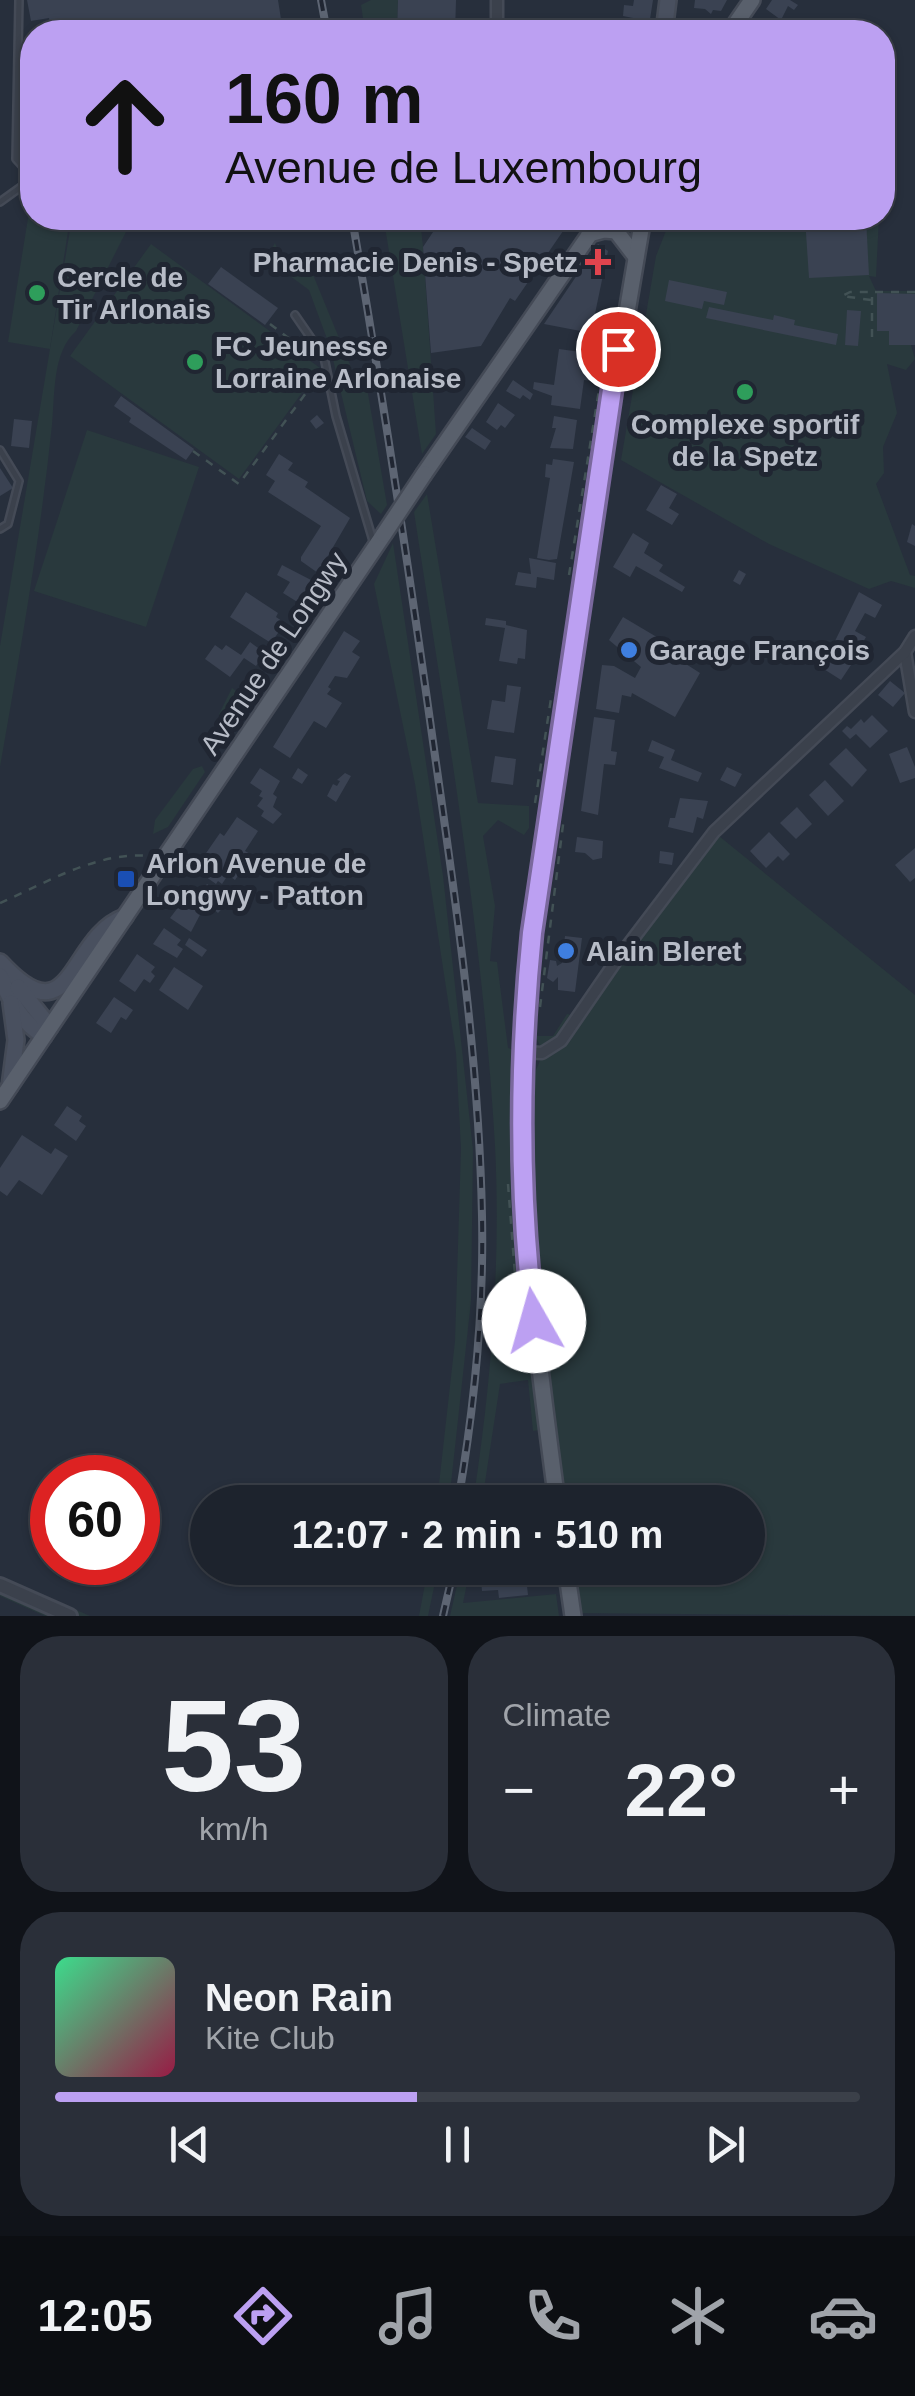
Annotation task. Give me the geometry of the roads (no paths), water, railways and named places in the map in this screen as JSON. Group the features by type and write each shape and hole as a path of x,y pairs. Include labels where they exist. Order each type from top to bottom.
{"main road":[{"name":"Avenue de Longwy","path":"0,1101 592,230"},
{"path":"555,1485 525,1248 523,1019 581,595 618,349 641,230"},
{"path":"636,258 647,230"},
{"path":"589,234 616,231 636,258"},
{"path":"0,963 32,992 49,994 62,987 106,923 125,916"},
{"path":"0,963 47,1032"},
{"path":"0,976 26,1024 47,1032"},
{"path":"10,1086 16,1040 12,1003"},
{"path":"568,1585 573,1616"}],"street":[{"path":"522,1052 542,1053 560,1041 714,832 905,652 915,636"},
{"path":"905,652 915,712"},
{"path":"0,1585 70,1616"}],"lane":[{"path":"19,0 16,159 20,163"},
{"path":"295,315 324,357 336,416 379,540"},
{"path":"0,450 19,481 8,524 0,528"}],"railway":[{"path":"321,0 325,20"},
{"path":"354,230 443,813 466,986 476,1101 482,1216 480,1324 460,1485"},
{"path":"443,1616 450,1585"}],"place":[{"name":"Pharmacie Denis - Spetz","path":"598,262"},
{"name":"Cercle de Tir Arlonais","path":"37,293"},
{"name":"FC Jeunesse Lorraine Arlonaise","path":"195,362"},
{"name":"Complexe sportif de la Spetz","path":"745,392"},
{"name":"Garage François","path":"629,650"},
{"name":"Arlon Avenue de Longwy - Patton","path":"126,879"},
{"name":"Alain Bleret","path":"566,951"}]}
